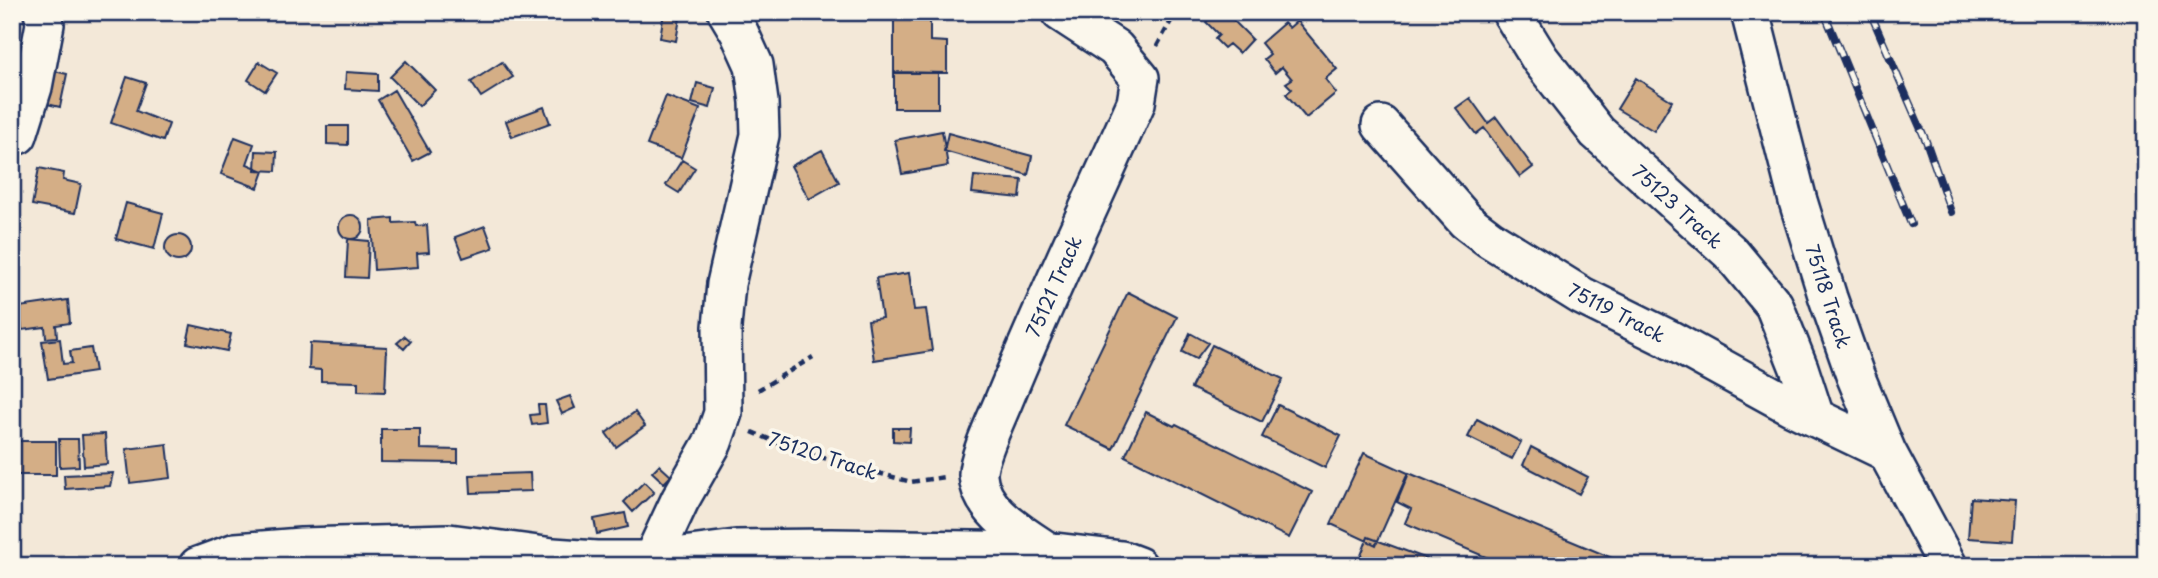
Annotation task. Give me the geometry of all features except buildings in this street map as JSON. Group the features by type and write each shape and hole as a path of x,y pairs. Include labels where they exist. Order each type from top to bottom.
{"street":[{"path":"18,135 33,87 45,24 43,12"},
{"path":"653,563 680,500 728,416 722,327 726,284 760,135 754,65 727,12"},
{"name":"75121 Track","path":"977,473 1027,343 1136,103 1140,78 1128,62 1115,48 1060,12"},
{"name":"75123 Track","path":"1511,12 1540,59 1597,132 1730,252 1773,305 1799,368 1815,417"},
{"name":"75118 Track","path":"1750,12 1798,201 1828,298 1887,452 1948,566"},
{"name":"75119 Track","path":"1381,125 1466,221 1490,240 1582,296 1667,338 1791,406 1887,452"},
{"path":"977,473 981,489 990,505 1008,524 1048,551"},
{"path":"198,566 236,552 401,543 449,543 553,557 653,563 736,549 1048,551 1122,560 1138,566"}],"path":[{"path":"728,416 751,394 813,357"},
{"name":"75120 Track","path":"728,416 749,431 795,450 911,482 977,473"}],"railway":[{"path":"1824,12 1911,224"},
{"path":"1870,12 1926,141 1951,212"}]}
